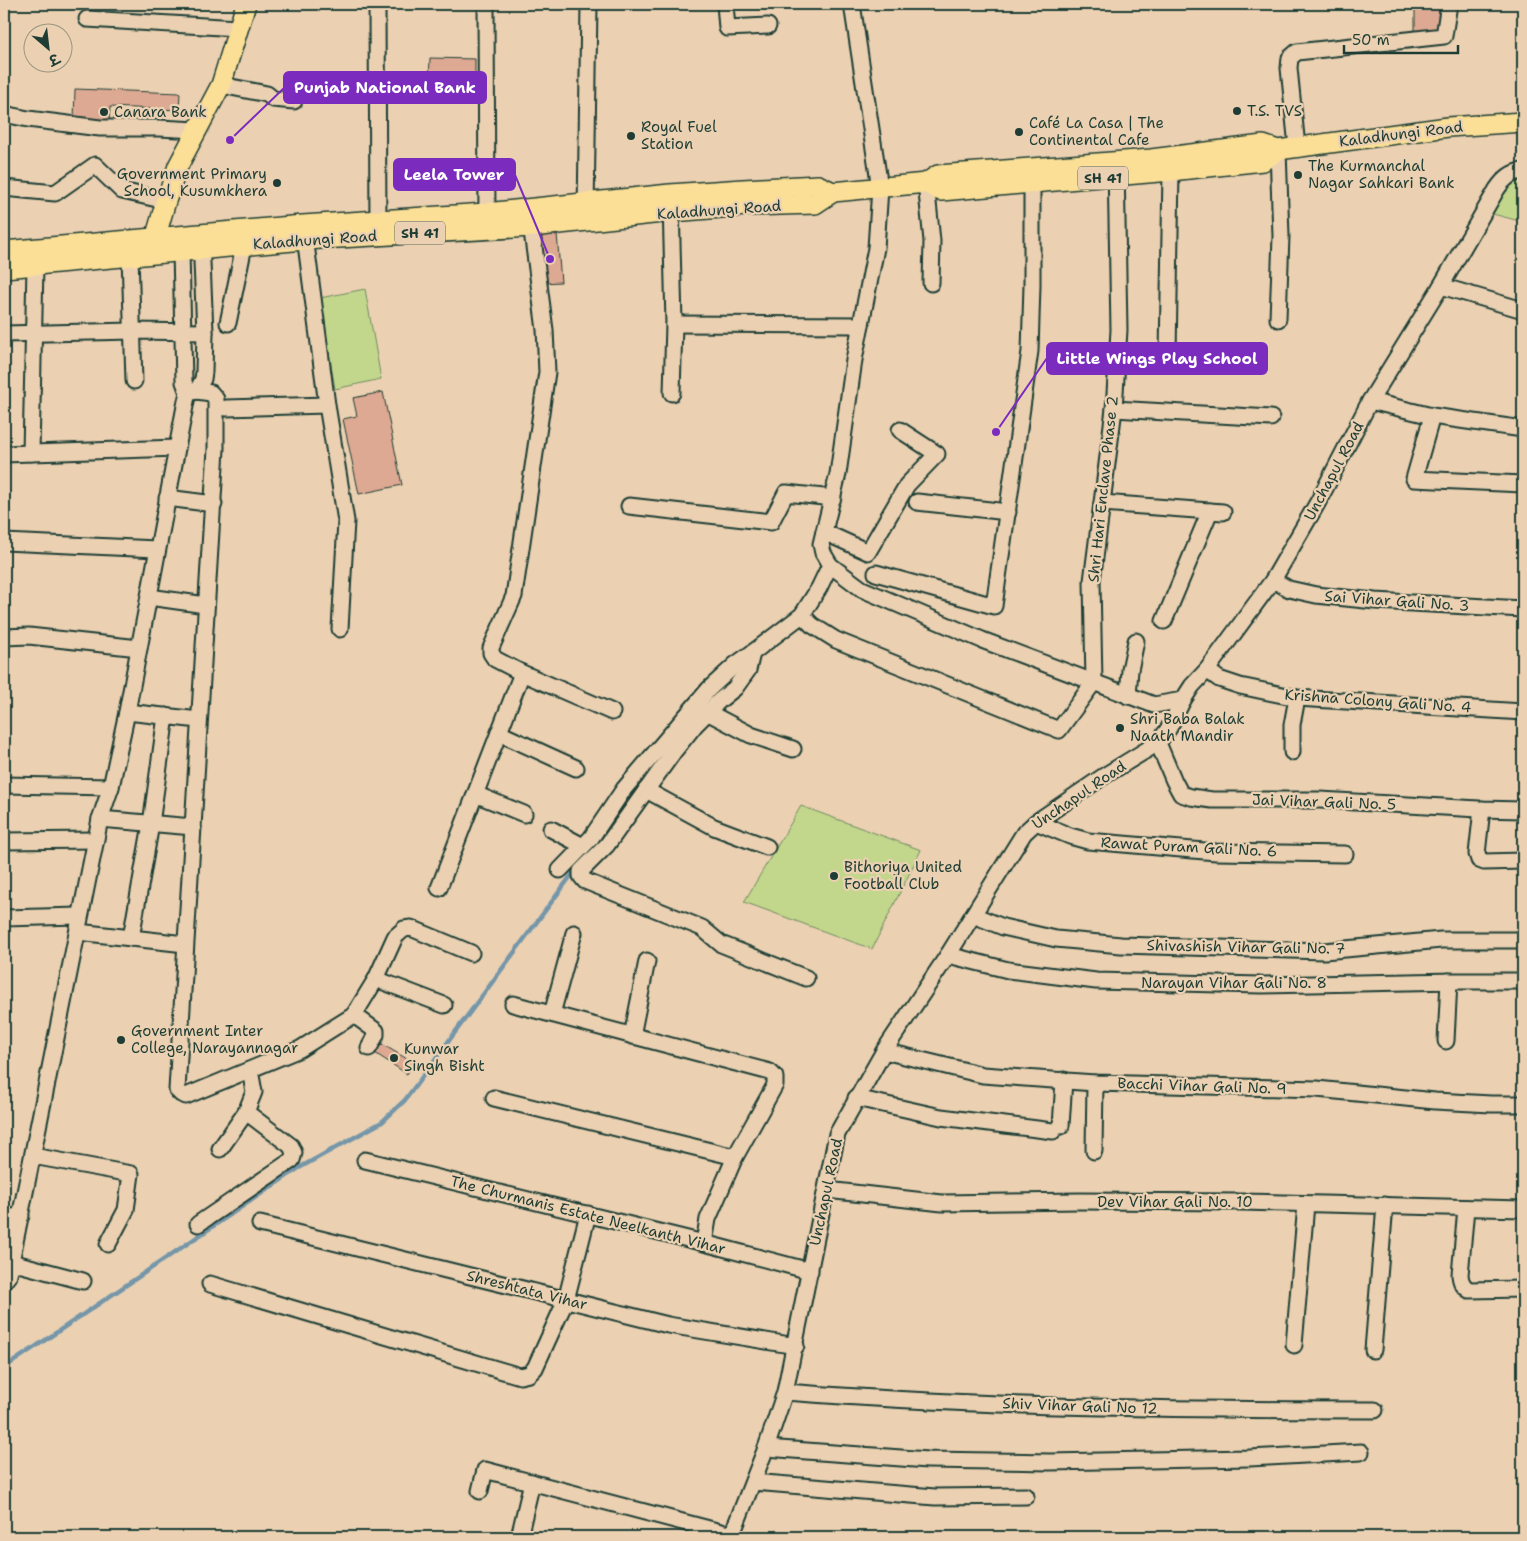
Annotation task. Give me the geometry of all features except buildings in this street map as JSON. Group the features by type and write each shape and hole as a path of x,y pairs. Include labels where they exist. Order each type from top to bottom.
{"main road":[{"path":"155,246 166,201 178,166 221,85 246,4"},
{"name":"Kaladhungi Road","path":"926,184 938,175 1117,169 1171,172 1263,161 1278,150 1297,147 1448,127 1523,122"},
{"name":"Kaladhungi Road","path":"4,251 155,246 304,233 487,222 671,203 743,188 818,186 833,192 926,184 941,191 1032,183 1199,154 1263,145 1278,150"},
{"name":"Kaladhungi Road","path":"4,268 130,256 155,246 181,251 201,242 244,246 304,233"}],"street":[{"path":"377,4 378,228"},
{"path":"486,4 487,222"},
{"path":"586,213 589,4"},
{"path":"725,4 727,28 768,26"},
{"path":"852,4 880,188 876,248 860,324 838,474 821,544 823,554 830,565 862,589 982,640 1154,705 1183,700"},
{"path":"1297,147 1288,68 1290,58 1297,52 1444,36 1449,4"},
{"path":"87,19 238,28"},
{"path":"221,85 267,94 274,99 294,101"},
{"path":"4,114 100,128 197,130"},
{"path":"1278,150 1281,236 1278,319"},
{"path":"4,188 55,193 94,165 122,190 166,201"},
{"name":"Shri Hari Enclave Phase 2","path":"1094,682 1092,581 1114,409 1119,330 1117,169"},
{"name":"Unchapul Road","path":"732,1536 766,1448 785,1392 796,1346 837,1134 856,1098 884,1051 948,955 1024,833 1036,822 1104,776 1158,743 1169,728 1192,686 1207,670 1273,580 1318,502 1370,401 1441,286 1497,188 1506,177 1523,171"},
{"path":"1168,356 1171,172"},
{"path":"876,573 994,606 1030,351 1032,183"},
{"path":"926,184 932,241 931,283"},
{"path":"671,203 674,324 672,393"},
{"path":"530,218 545,330 546,372 514,596 491,648 491,653 495,659 522,673 612,712"},
{"path":"304,233 327,404 346,522 340,629"},
{"path":"4,1281 9,1274 21,1216 95,840 111,787 127,712 177,448 193,392 203,379 205,332 201,242"},
{"path":"228,323 244,246"},
{"path":"181,251 184,382 193,392 211,393 216,399 214,504 206,605 177,1090 186,1096 300,1049 354,1015 376,980 395,937 404,929 411,928 471,953"},
{"path":"130,256 134,381"},
{"path":"32,453 35,266"},
{"path":"1441,286 1523,310"},
{"path":"674,324 860,324"},
{"path":"4,334 133,331 205,332"},
{"path":"1370,401 1432,416 1523,429"},
{"path":"226,408 327,404"},
{"path":"1114,409 1271,418"},
{"path":"1432,416 1414,479 1523,484"},
{"path":"824,532 868,552 907,485 937,454 900,430"},
{"path":"4,454 177,448"},
{"path":"630,506 771,522 786,493 833,498"},
{"path":"167,498 214,504"},
{"path":"917,502 1008,512"},
{"path":"1102,503 1217,512 1164,621"},
{"path":"4,542 157,549"},
{"path":"560,870 591,838 624,789 709,689 735,665 802,614 819,588 830,565"},
{"name":"Sai Vihar Gali No. 3","path":"1273,580 1289,589 1316,595 1375,601 1523,609"},
{"path":"149,597 206,605"},
{"path":"802,614 812,626 836,640 1059,730 1094,682"},
{"path":"4,637 29,636 139,648"},
{"path":"1128,696 1130,670 1136,642"},
{"path":"752,653 748,670 735,688 695,725 607,844 581,871 581,876 585,881 702,928 721,944 806,978"},
{"name":"Krishna Colony Gali No. 4","path":"1207,670 1218,679 1240,686 1297,698 1523,712"},
{"path":"439,888 522,673"},
{"path":"1292,752 1292,725 1297,698"},
{"path":"127,712 199,720"},
{"path":"708,712 751,736 793,749"},
{"path":"132,938 151,824 166,716"},
{"path":"499,733 576,768"},
{"name":"Jai Vihar Gali No. 5","path":"1158,743 1181,794 1190,797 1212,800 1320,800 1523,810"},
{"path":"4,785 111,787"},
{"path":"646,790 714,827 767,847"},
{"path":"475,794 524,814"},
{"path":"1482,809 1477,854 1479,860 1484,862 1523,860"},
{"path":"100,819 192,827"},
{"name":"Rawat Puram Gali No. 6","path":"1036,822 1088,841 1216,852 1345,854"},
{"path":"551,829 583,846"},
{"path":"4,841 95,840"},
{"name":"Shivashish Vihar Gali No. 7","path":"973,915 1003,927 1056,939 1121,945 1324,951 1441,940 1523,940"},
{"path":"4,918 79,924 132,938 186,944"},
{"path":"552,1014 574,933"},
{"name":"Narayan Vihar Gali No. 8","path":"948,955 1008,970 1096,981 1260,985 1523,981"},
{"path":"632,1036 647,961"},
{"path":"376,980 444,1004"},
{"path":"1446,1041 1449,981"},
{"path":"513,1004 770,1072 775,1077 775,1085 734,1158 708,1219 704,1243"},
{"path":"354,1015 376,1031 376,1035 368,1048"},
{"name":"Bacchi Vihar Gali No. 9","path":"884,1051 983,1075 1095,1083 1317,1089 1435,1101 1523,1104"},
{"path":"220,1149 246,1112 254,1092 250,1070"},
{"path":"856,1098 941,1117 1057,1129 1064,1080"},
{"path":"1094,1151 1095,1083"},
{"path":"494,1098 734,1158"},
{"path":"198,1224 292,1160 294,1153 291,1146 246,1112"},
{"path":"32,1156 130,1174 126,1210 108,1244"},
{"name":"The Churmanis Estate Neelkanth Vihar","path":"366,1160 810,1271"},
{"name":"Dev Vihar Gali No. 10","path":"827,1190 942,1203 1079,1201 1523,1209"},
{"path":"1294,1345 1306,1204"},
{"path":"1373,1350 1385,1206"},
{"path":"1466,1208 1460,1275 1461,1283 1469,1290 1523,1289"},
{"path":"210,1284 520,1376 529,1374 535,1368 566,1300 588,1214"},
{"path":"4,1218 21,1216"},
{"name":"Shreshtata Vihar","path":"260,1224 668,1325 796,1346"},
{"path":"11,1262 83,1281"},
{"name":"Shiv Vihar Gali No 12","path":"785,1392 874,1399 1182,1410 1375,1410"},
{"path":"766,1448 928,1460 1050,1462 1249,1458 1361,1452"},
{"path":"480,1491 486,1470 732,1536"},
{"path":"519,1537 532,1482"},
{"path":"753,1482 935,1497 1026,1496"}],"green space":[{"path":"1518,178 1523,178 1523,222 1489,213 1506,185"},
{"path":"365,289 381,379 335,389 320,298"},
{"name":"Bithoriya United Football Club","path":"801,806 921,850 872,949 744,902"}],"waterway":[{"path":"715,695 729,681"},
{"path":"587,855 637,790"},
{"path":"4,1368 299,1168 382,1122 405,1100 576,869"}],"place":[{"name":"T.S. TVS","path":"1237,111"},
{"name":"Canara Bank","path":"104,112"},
{"name":"Café La Casa | The Continental Cafe","path":"1019,132"},
{"name":"Royal Fuel Station","path":"631,136"},
{"name":"Punjab National Bank","path":"230,140"},
{"name":"The Kurmanchal Nagar Sahkari Bank","path":"1298,175"},
{"name":"Government Primary School, Kusumkhera","path":"277,183"},
{"name":"Leela Tower","path":"550,259"},
{"name":"Little Wings Play School","path":"996,432"},
{"name":"Shri Baba Balak Naath Mandir","path":"1120,728"},
{"name":"Bithoriya United Football Club","path":"834,876"},
{"name":"Government Inter College, Narayannagar","path":"121,1040"},
{"name":"Kunwar Singh Bisht","path":"394,1058"}]}
